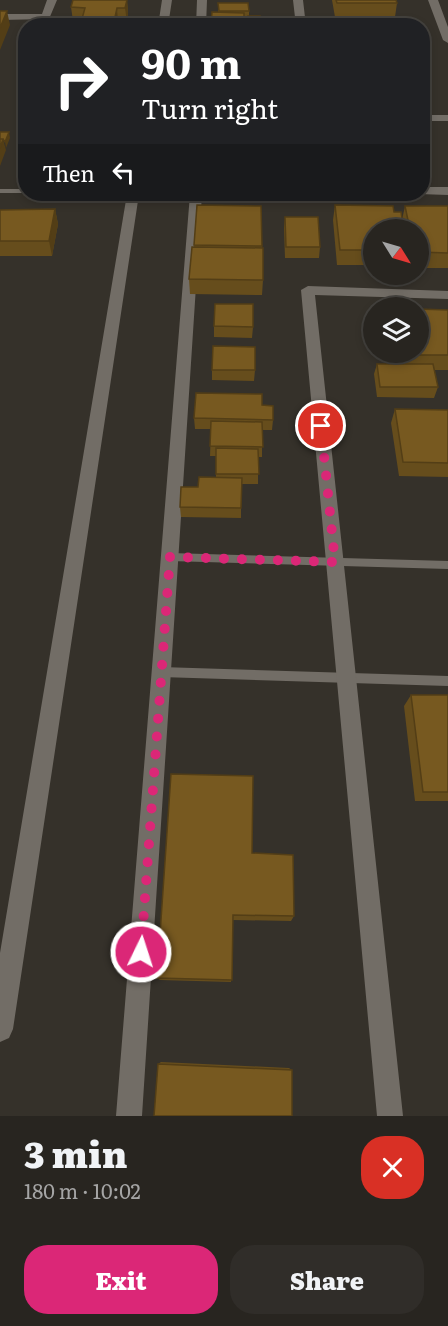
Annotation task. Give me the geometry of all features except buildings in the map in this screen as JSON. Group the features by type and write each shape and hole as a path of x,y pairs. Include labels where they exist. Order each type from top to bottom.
{"street":[{"path":"0,17 46,17 52,0"},
{"path":"164,18 167,0"},
{"path":"201,18 202,0"},
{"path":"298,0 300,18"},
{"path":"433,0 448,40"},
{"path":"430,118 448,118"},
{"path":"430,191 448,191"},
{"path":"0,1029 133,201"},
{"path":"129,1116 195,201"},
{"path":"390,1116 308,290 448,295"}],"lane":[{"path":"0,191 18,191"},
{"path":"170,557 448,565"},
{"path":"161,672 448,681"}],"route":[{"path":"141,952 170,557 335,562 321,426"}]}
